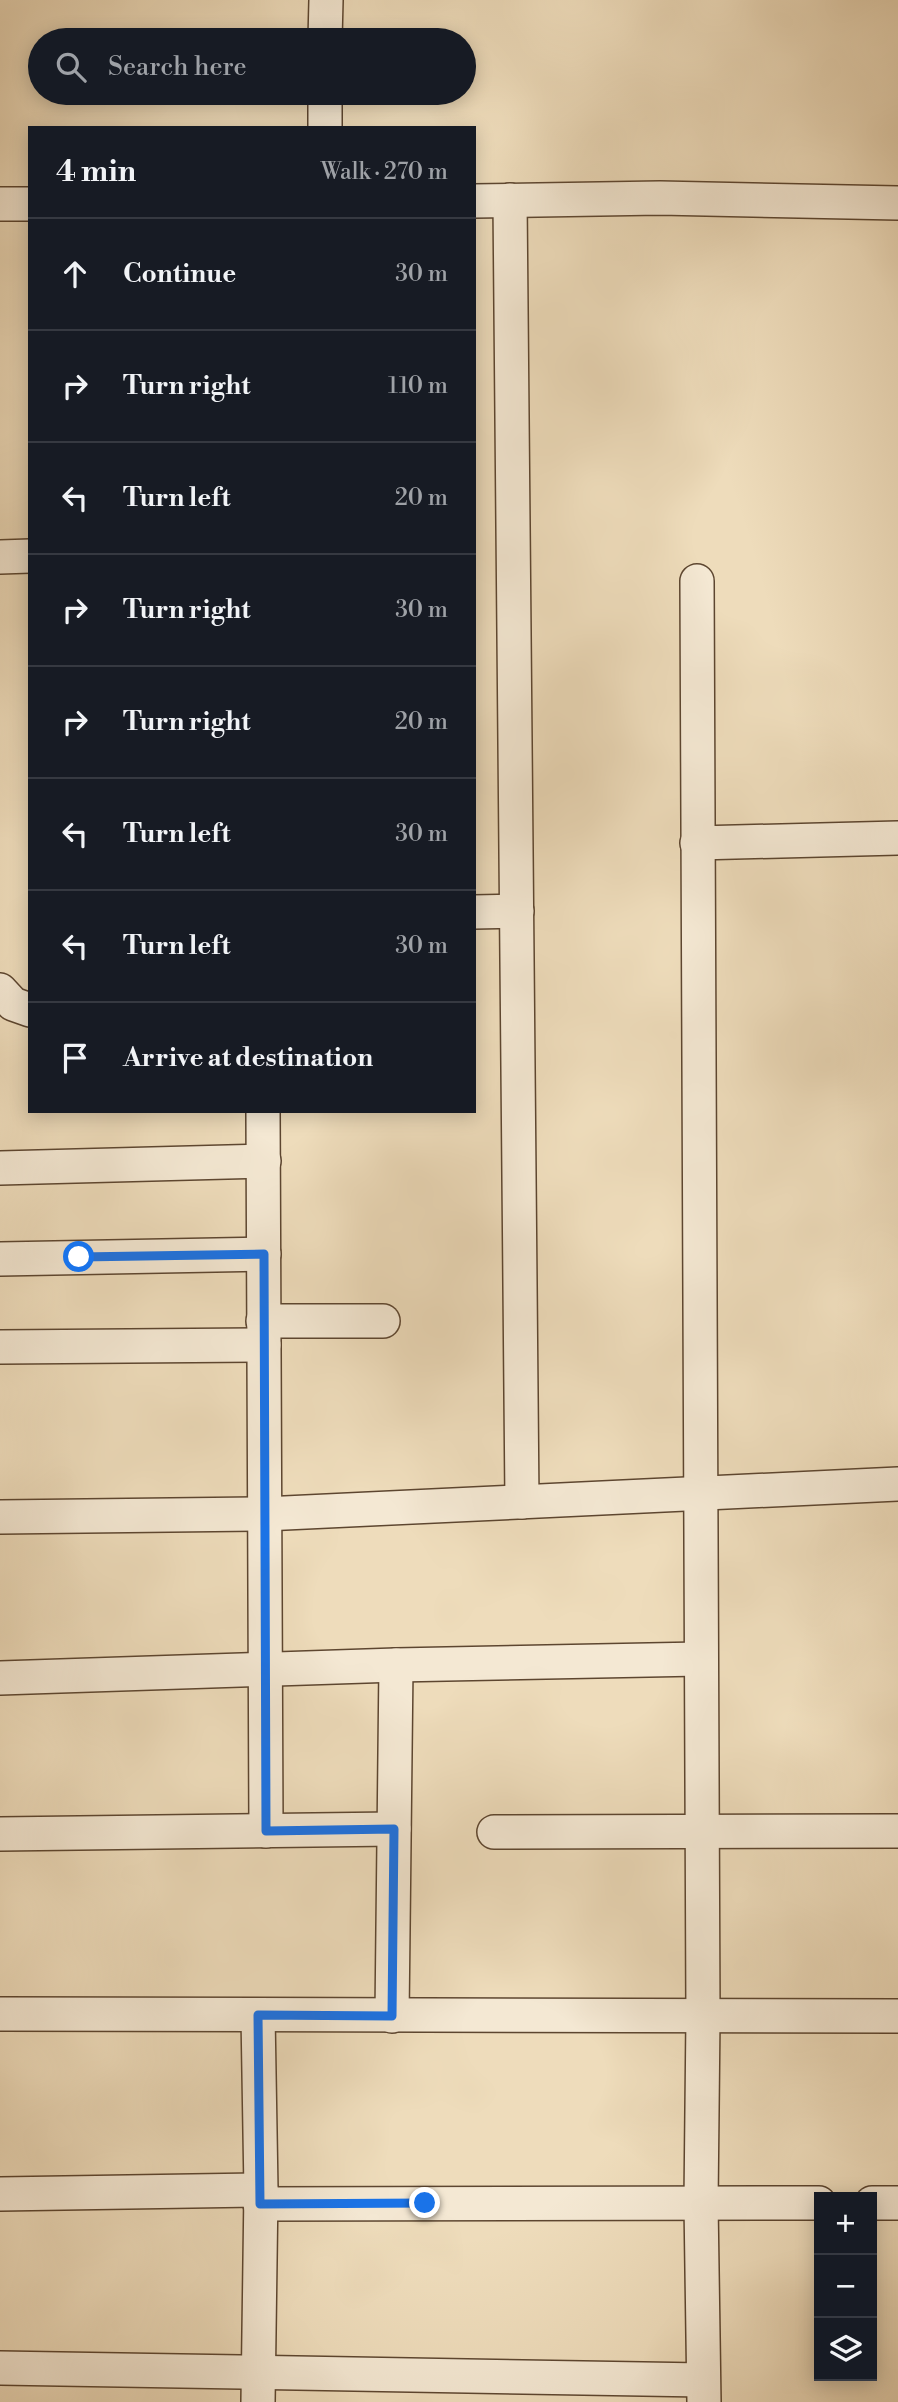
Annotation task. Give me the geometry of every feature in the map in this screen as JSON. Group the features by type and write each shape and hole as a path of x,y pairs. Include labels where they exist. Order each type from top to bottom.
{"street":[{"path":"325,28 326,0"},
{"path":"325,105 325,126"},
{"path":"476,201 660,198 898,203"},
{"path":"510,200 522,1502"},
{"path":"0,204 28,204"},
{"path":"0,557 28,556"},
{"path":"0,2368 258,2387 704,2391 701,2203 703,2017 697,581"},
{"path":"696,843 898,838"},
{"path":"476,912 517,911"},
{"path":"0,990 13,1004 28,1009"},
{"path":"263,1113 266,1831"},
{"path":"0,1168 264,1161"},
{"path":"0,1259 264,1254"},
{"path":"0,1347 264,1333 383,1321"},
{"path":"0,1517 264,1514 898,1484"},
{"path":"0,1678 396,1665 701,1659"},
{"path":"392,2016 396,1665"},
{"path":"0,1834 394,1829"},
{"path":"494,1832 898,1831"},
{"path":"0,2014 898,2016"},
{"path":"258,2015 258,2387"},
{"path":"0,2194 814,2203"},
{"path":"877,2203 898,2203"}],"route":[{"path":"79,1257 264,1254 266,1831 394,1829 392,2016 258,2015 260,2204 425,2203"}]}
